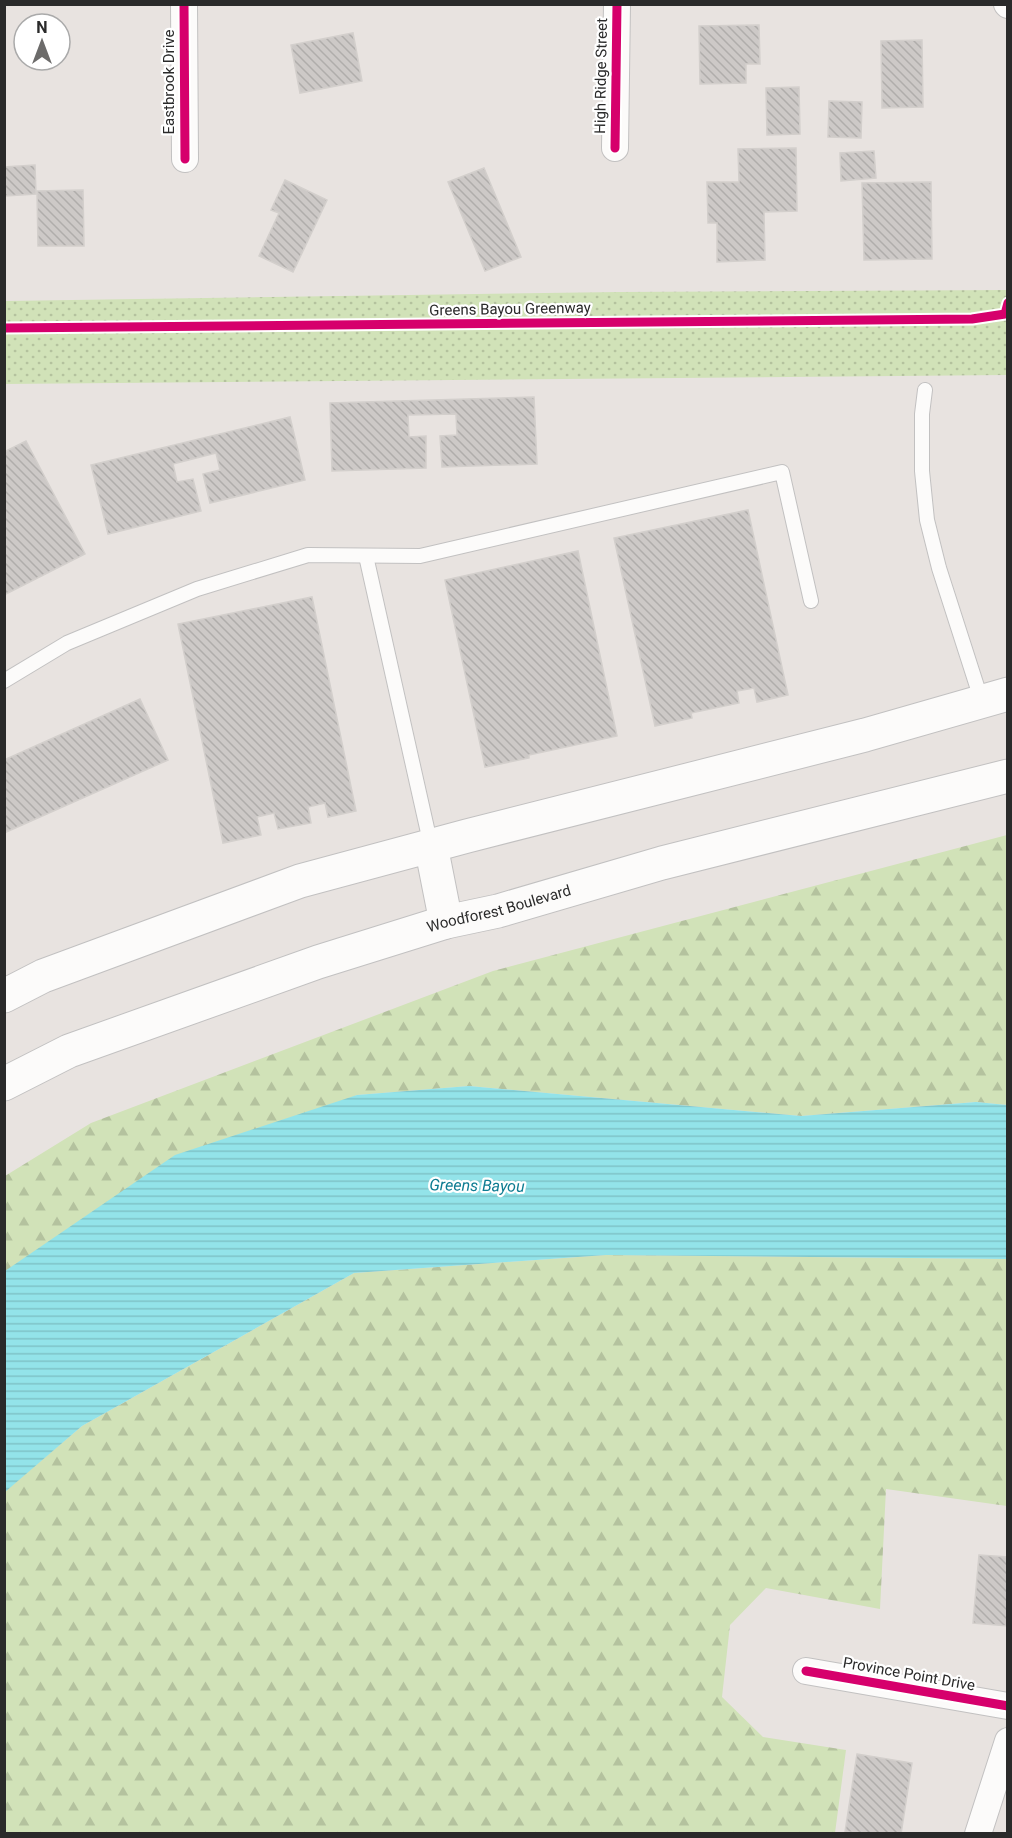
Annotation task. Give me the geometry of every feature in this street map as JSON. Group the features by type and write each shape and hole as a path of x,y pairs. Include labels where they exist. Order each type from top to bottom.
{"main road":[{"path":"4,996 43,976 300,881 865,735 995,698"},
{"name":"Woodforest Boulevard","path":"4,1083 69,1051 318,962 446,922 498,911 662,863 1008,776"},
{"path":"430,846 446,922"}],"street":[{"name":"Eastbrook Drive","path":"184,4 185,159"},
{"name":"High Ridge Street","path":"615,148 617,4"},
{"name":"Province Point Drive","path":"806,1671 1008,1706"},
{"path":"978,1833 1008,1741"}],"lane":[{"path":"925,390 922,414 922,471 927,520 939,568 995,698"},
{"path":"4,681 67,643 197,589 308,555 420,556 782,472 811,601"},
{"path":"366,556 430,846"}],"green space":[{"path":"1007,290 1007,375 5,384 5,301 618,292"},
{"path":"1007,835 1007,1105 976,1102 801,1116 469,1086 357,1095 5,1271 5,1176 91,1123 493,971"},
{"path":"606,1255 1007,1259 1007,1506 886,1489 880,1609 766,1588 730,1625 722,1697 763,1737 846,1750 835,1833 5,1833 4,1492 82,1426 354,1273"}],"water":[{"name":"Greens Bayou","path":"469,1086 801,1116 976,1102 1007,1105 1007,1259 606,1255 354,1273 82,1426 5,1492 5,1271 175,1155 357,1095"}],"building":[{"path":"759,25 760,64 746,64 746,83 700,84 699,26"},
{"path":"353,33 362,81 300,93 291,45"},
{"path":"922,40 923,107 882,108 881,41"},
{"path":"799,87 800,134 767,135 766,88"},
{"path":"829,101 862,102 861,138 828,137"},
{"path":"796,148 797,211 764,212 765,260 717,262 717,223 708,223 707,182 739,182 738,149"},
{"path":"874,151 876,178 841,181 840,153"},
{"path":"35,165 36,194 5,196 4,167"},
{"path":"484,168 521,257 485,271 448,182"},
{"path":"285,180 327,200 293,272 259,256 279,213 271,210"},
{"path":"931,182 932,259 864,260 862,183"},
{"path":"83,190 84,246 38,246 37,191"},
{"path":"534,397 537,464 442,467 440,436 457,435 456,414 408,415 409,437 426,436 426,468 332,471 330,403"},
{"path":"290,417 305,480 210,503 203,474 220,470 216,453 173,464 177,482 193,479 201,511 108,534 91,465"},
{"path":"26,441 85,554 4,595 4,452"},
{"path":"748,510 788,695 757,702 754,688 737,691 739,703 691,713 692,718 655,726 614,538"},
{"path":"578,551 617,736 485,767 445,580"},
{"path":"312,597 356,811 328,817 325,803 308,807 311,823 278,829 274,813 257,817 261,835 223,843 178,624"},
{"path":"140,699 168,760 4,833 4,760"},
{"path":"979,1555 1008,1557 1008,1626 973,1623"},
{"path":"857,1754 912,1763 901,1834 845,1832"}],"cycle path":[{"path":"184,4 185,159"},
{"path":"615,148 617,4"},
{"name":"Greens Bayou Greenway","path":"4,328 972,319 1005,314 1008,303"},
{"path":"806,1671 1008,1706"}]}
